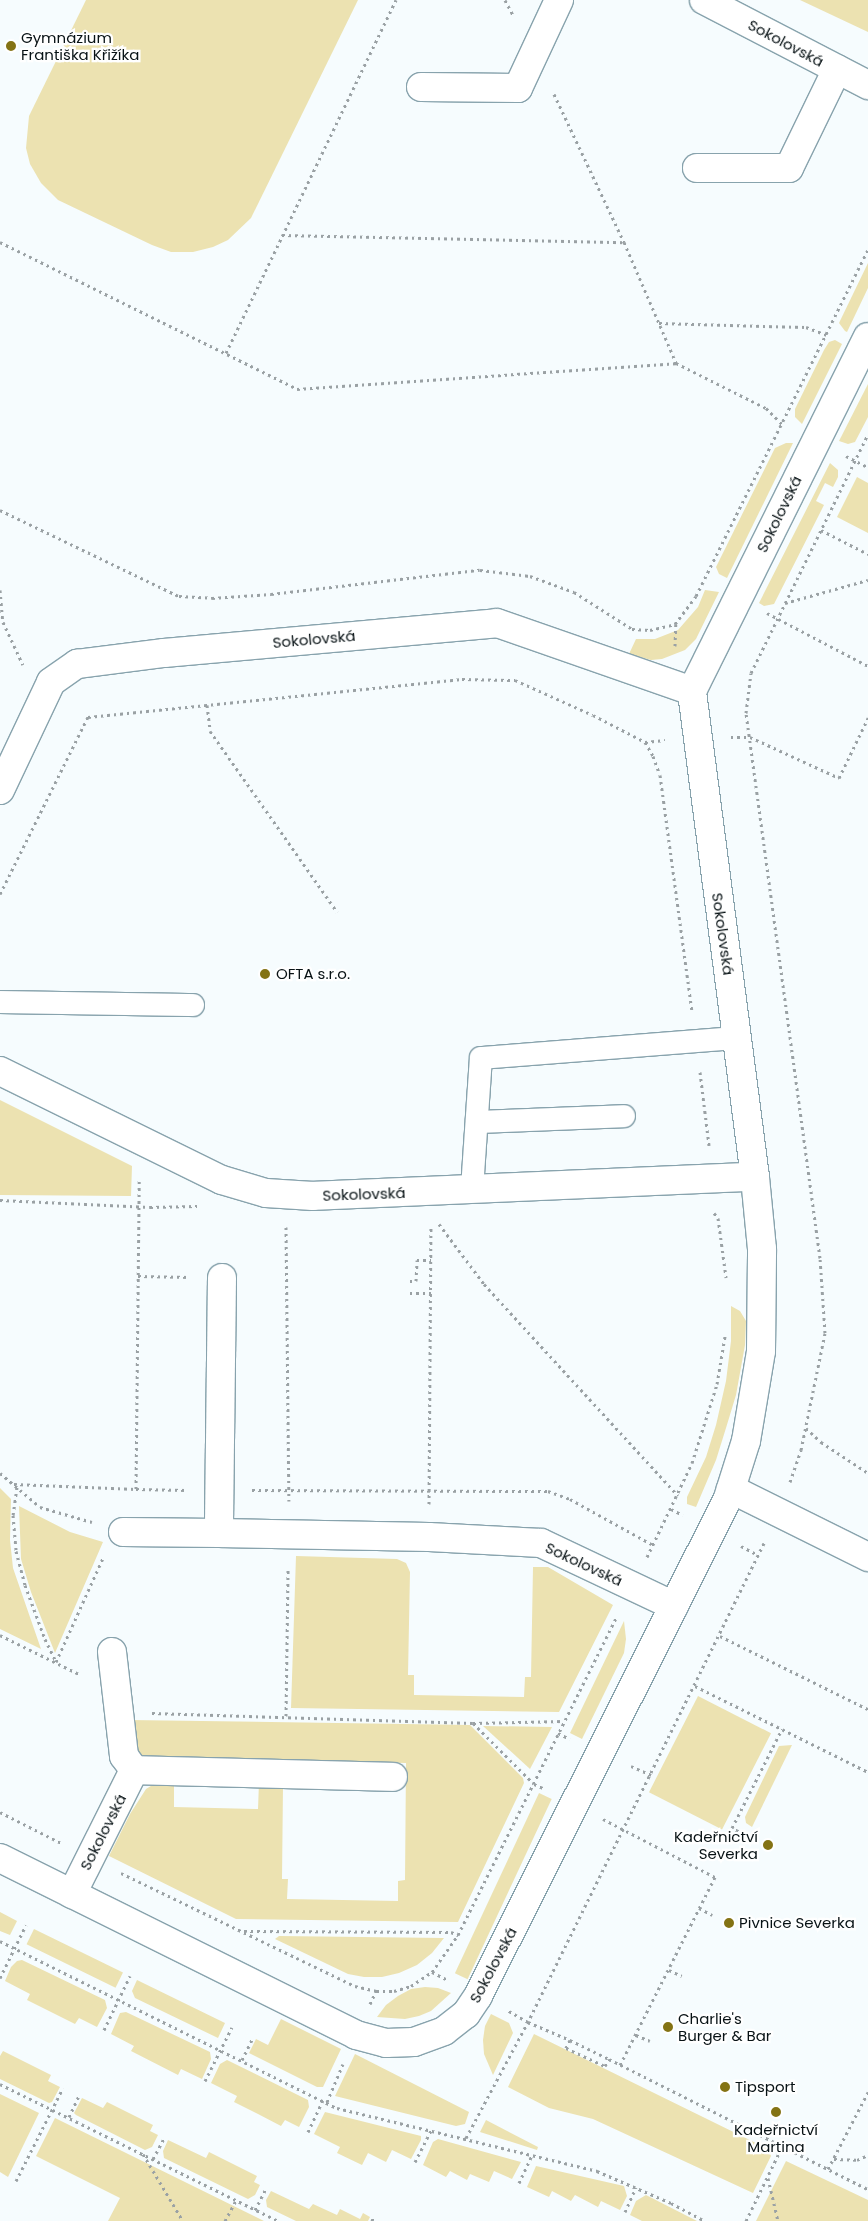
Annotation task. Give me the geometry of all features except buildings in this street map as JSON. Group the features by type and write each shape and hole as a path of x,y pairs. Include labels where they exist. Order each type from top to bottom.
{"street":[{"path":"421,87 518,88 559,0"},
{"name":"Sokolovská","path":"704,0 868,85"},
{"path":"697,168 789,168 837,69"},
{"name":"Sokolovská","path":"0,1858 356,2035 386,2043 414,2042 444,2031 466,2014 478,1996 731,1489 746,1441 761,1351 762,1249 755,1178 692,691 815,440 865,343"},
{"name":"Sokolovská","path":"0,790 50,682 76,664 164,653 496,623 692,691"},
{"name":"Sokolovská","path":"0,1071 222,1180 266,1193 432,1202 472,1189 755,1178"},
{"path":"219,1533 222,1278"},
{"path":"731,1489 868,1557"},
{"name":"Sokolovská","path":"120,1531 429,1537 541,1543 674,1606"},
{"path":"112,1652 124,1756 134,1770 393,1778"},
{"name":"Sokolovská","path":"72,1894 134,1770"}],"lane":[{"path":"0,1002 193,1005"},
{"path":"472,1189 481,1058 737,1038"},
{"path":"477,1122 624,1116"}],"path":[{"path":"226,353 396,0"},
{"path":"505,0 534,52 624,242 676,363"},
{"path":"282,236 624,242"},
{"path":"0,242 297,389 676,363 766,408 782,424 868,467"},
{"path":"0,510 179,596 212,598 271,594 480,570 530,576 574,592 632,629 650,630 675,624 696,596 868,250"},
{"path":"659,324 806,327 826,335 865,343"},
{"path":"787,1010 746,713 751,673 868,434"},
{"path":"821,530 868,554"},
{"path":"785,603 868,580"},
{"path":"0,590 3,622 25,670"},
{"path":"738,598 868,666"},
{"path":"0,894 88,717 462,679 515,680 593,715 645,742 697,737 750,737 839,778 868,718"},
{"path":"207,705 210,731 337,912"},
{"path":"645,742 660,775 726,1280"},
{"path":"136,1489 139,1172"},
{"path":"429,1537 432,1202"},
{"path":"432,1202 484,1284 678,1496"},
{"path":"708,1207 718,1218"},
{"path":"286,1224 289,1490 286,1716"},
{"path":"410,1281 416,1281 417,1260 431,1260"},
{"path":"138,1276 222,1278"},
{"path":"410,1293 431,1293"},
{"path":"0,1812 90,1858 355,1986 376,1991 394,1991 411,1986 432,1972 458,1935 678,1496 692,1463 717,1384 726,1328"},
{"path":"806,1427 822,1442 868,1473"},
{"path":"0,1473 40,1506 120,1531 56,1662"},
{"path":"15,1486 220,1490 548,1491 570,1499 653,1545"},
{"path":"15,1486 13,1515 16,1550 25,1585 44,1639 56,1662"},
{"path":"0,1635 56,1662 118,1703 286,1716 473,1723 564,1721"},
{"path":"466,2138 528,2022 720,1636 868,1709"},
{"path":"695,1686 868,1772"},
{"path":"473,1723 534,1784"},
{"path":"744,1834 732,1828 782,1729"},
{"path":"620,2065 716,1877 624,1830"},
{"path":"700,1908 712,1914"},
{"path":"0,1978 26,1925"},
{"path":"243,1931 451,1932 458,1935"},
{"path":"0,1941 337,2108 597,2171 636,2187 705,2221"},
{"path":"669,1970 682,1976"},
{"path":"104,2030 130,1976"},
{"path":"528,2022 609,2059 868,2189"},
{"path":"206,2081 232,2027"},
{"path":"636,2035 650,2041"},
{"path":"242,2060 253,2038"},
{"path":"570,2040 566,2048 605,2066 609,2059"},
{"path":"0,2084 279,2221"},
{"path":"16,2181 63,2088"},
{"path":"828,2169 868,2092"},
{"path":"69,2117 79,2096"},
{"path":"308,2132 324,2100"},
{"path":"415,2162 431,2130"},
{"path":"153,2159 164,2138"},
{"path":"746,2221 782,2147"},
{"path":"142,2153 183,2221"},
{"path":"519,2183 532,2155"},
{"path":"834,2159 857,2160 868,2155"},
{"path":"768,2176 778,2221"},
{"path":"625,2212 636,2187"},
{"path":"255,2210 266,2188"},
{"path":"225,2221 236,2200"}],"shaded area":[{"path":"86,0 358,0 251,218 228,240 213,247 193,252 171,252 152,245 58,200 41,183 30,164 26,148 29,116"},
{"path":"800,0 868,0 868,32"},
{"path":"868,263 868,288 847,332 839,323"},
{"path":"835,340 842,344 802,424 795,417 795,409 824,350 829,342"},
{"path":"868,384 868,417 855,442 848,444 839,441"},
{"path":"786,443 793,443 727,578 719,574 716,567 775,448"},
{"path":"830,463 838,470 838,477 833,487 825,483 816,501 824,505 774,604 764,606 759,603"},
{"path":"857,477 868,483 868,533 837,517"},
{"path":"705,590 719,592 696,639 685,650 662,659 651,660 629,654 636,639 655,639 678,630 698,607"},
{"path":"0,1100 132,1166 131,1196 0,1195"},
{"path":"731,1306 740,1311 746,1321 745,1345 736,1395 716,1460 696,1507 687,1504 687,1497 706,1457 716,1425 726,1381 731,1341"},
{"path":"0,1488 11,1499 10,1540 13,1568 41,1649 0,1629"},
{"path":"19,1506 70,1532 103,1542 55,1653 31,1592 21,1559"},
{"path":"296,1556 397,1559 406,1563 410,1572 408,1675 414,1675 414,1695 524,1697 525,1677 531,1677 533,1567 548,1567 613,1605 559,1712 291,1708"},
{"path":"624,1621 626,1639 624,1653 582,1739 570,1733"},
{"path":"698,1696 771,1733 722,1829 649,1792"},
{"path":"129,1720 470,1725 523,1778 524,1783 458,1922 236,1919 109,1856 130,1814 146,1789 159,1781 174,1779 174,1807 258,1809 259,1782 283,1786 282,1879 288,1879 287,1899 398,1901 398,1881 405,1880 406,1763 141,1757 131,1745"},
{"path":"483,1726 552,1727 530,1769"},
{"path":"792,1745 752,1827 746,1823 745,1817 779,1746"},
{"path":"539,1793 552,1799 468,1979 455,1973"},
{"path":"0,1912 17,1921 10,1935 0,1931"},
{"path":"34,1929 123,1972 116,1988 27,1944"},
{"path":"279,1936 444,1938 432,1953 417,1965 399,1973 382,1977 364,1977 348,1974 275,1939"},
{"path":"22,1960 105,2000 107,2008 97,2027 79,2018 75,2024 27,2000 30,1994 5,1981 11,1967 17,1961"},
{"path":"137,1980 225,2023 218,2038 135,1998 132,1991"},
{"path":"438,1988 451,1993 431,2011 419,2016 405,2019 377,2017 386,2005 398,1996 411,1989"},
{"path":"126,2012 210,2052 211,2059 202,2079 181,2069 178,2075 131,2051 134,2046 111,2034 120,2013"},
{"path":"491,2014 509,2023 513,2033 493,2075 484,2054 483,2040 485,2026"},
{"path":"281,2019 341,2049 323,2087 317,2087 249,2053 256,2039 268,2045"},
{"path":"534,2034 768,2149 771,2156 753,2193 593,2119 549,2108 508,2087"},
{"path":"3,2051 51,2075 48,2081 60,2087 52,2102 49,2103 0,2079 0,2056"},
{"path":"355,2054 469,2112 465,2124 456,2126 335,2096"},
{"path":"227,2060 308,2100 309,2107 299,2127 285,2120 281,2126 234,2102 237,2096 211,2083 220,2064"},
{"path":"0,2094 39,2113 8,2177 0,2172"},
{"path":"82,2098 103,2108 107,2102 153,2125 150,2131 158,2135 152,2147 145,2150 76,2115 74,2113"},
{"path":"325,2112 421,2136 421,2140 411,2159 392,2150 386,2162 368,2153 362,2165 337,2153 340,2147 314,2134"},
{"path":"55,2118 264,2221 108,2221 120,2198 36,2156"},
{"path":"486,2120 538,2147 537,2150 480,2132"},
{"path":"438,2139 521,2162 512,2179 494,2171 489,2182 470,2174 467,2180 450,2171 446,2177 423,2165 433,2142"},
{"path":"168,2140 206,2158 209,2152 257,2176 254,2182 260,2185 255,2195 248,2199 164,2158 163,2151"},
{"path":"786,2161 868,2200 868,2221 756,2221"},
{"path":"536,2166 624,2186 627,2196 620,2210 601,2201 598,2207 575,2195 571,2201 552,2191 549,2197 527,2187"},
{"path":"271,2191 309,2209 313,2204 337,2215 340,2209 360,2219 363,2213 370,2217 368,2221 296,2221 267,2207 266,2200"},
{"path":"646,2195 697,2221 642,2221 630,2215 636,2201"}],"place":[{"name":"Gymnázium Františka Křižíka","path":"11,46"},
{"name":"OFTA s.r.o.","path":"265,974"},
{"name":"Kadeřnictví Severka","path":"768,1845"},
{"name":"Pivnice Severka","path":"729,1923"},
{"name":"Charlie's Burger & Bar","path":"668,2027"},
{"name":"Tipsport","path":"725,2087"},
{"name":"Kadeřnictví Martina","path":"776,2112"}]}
